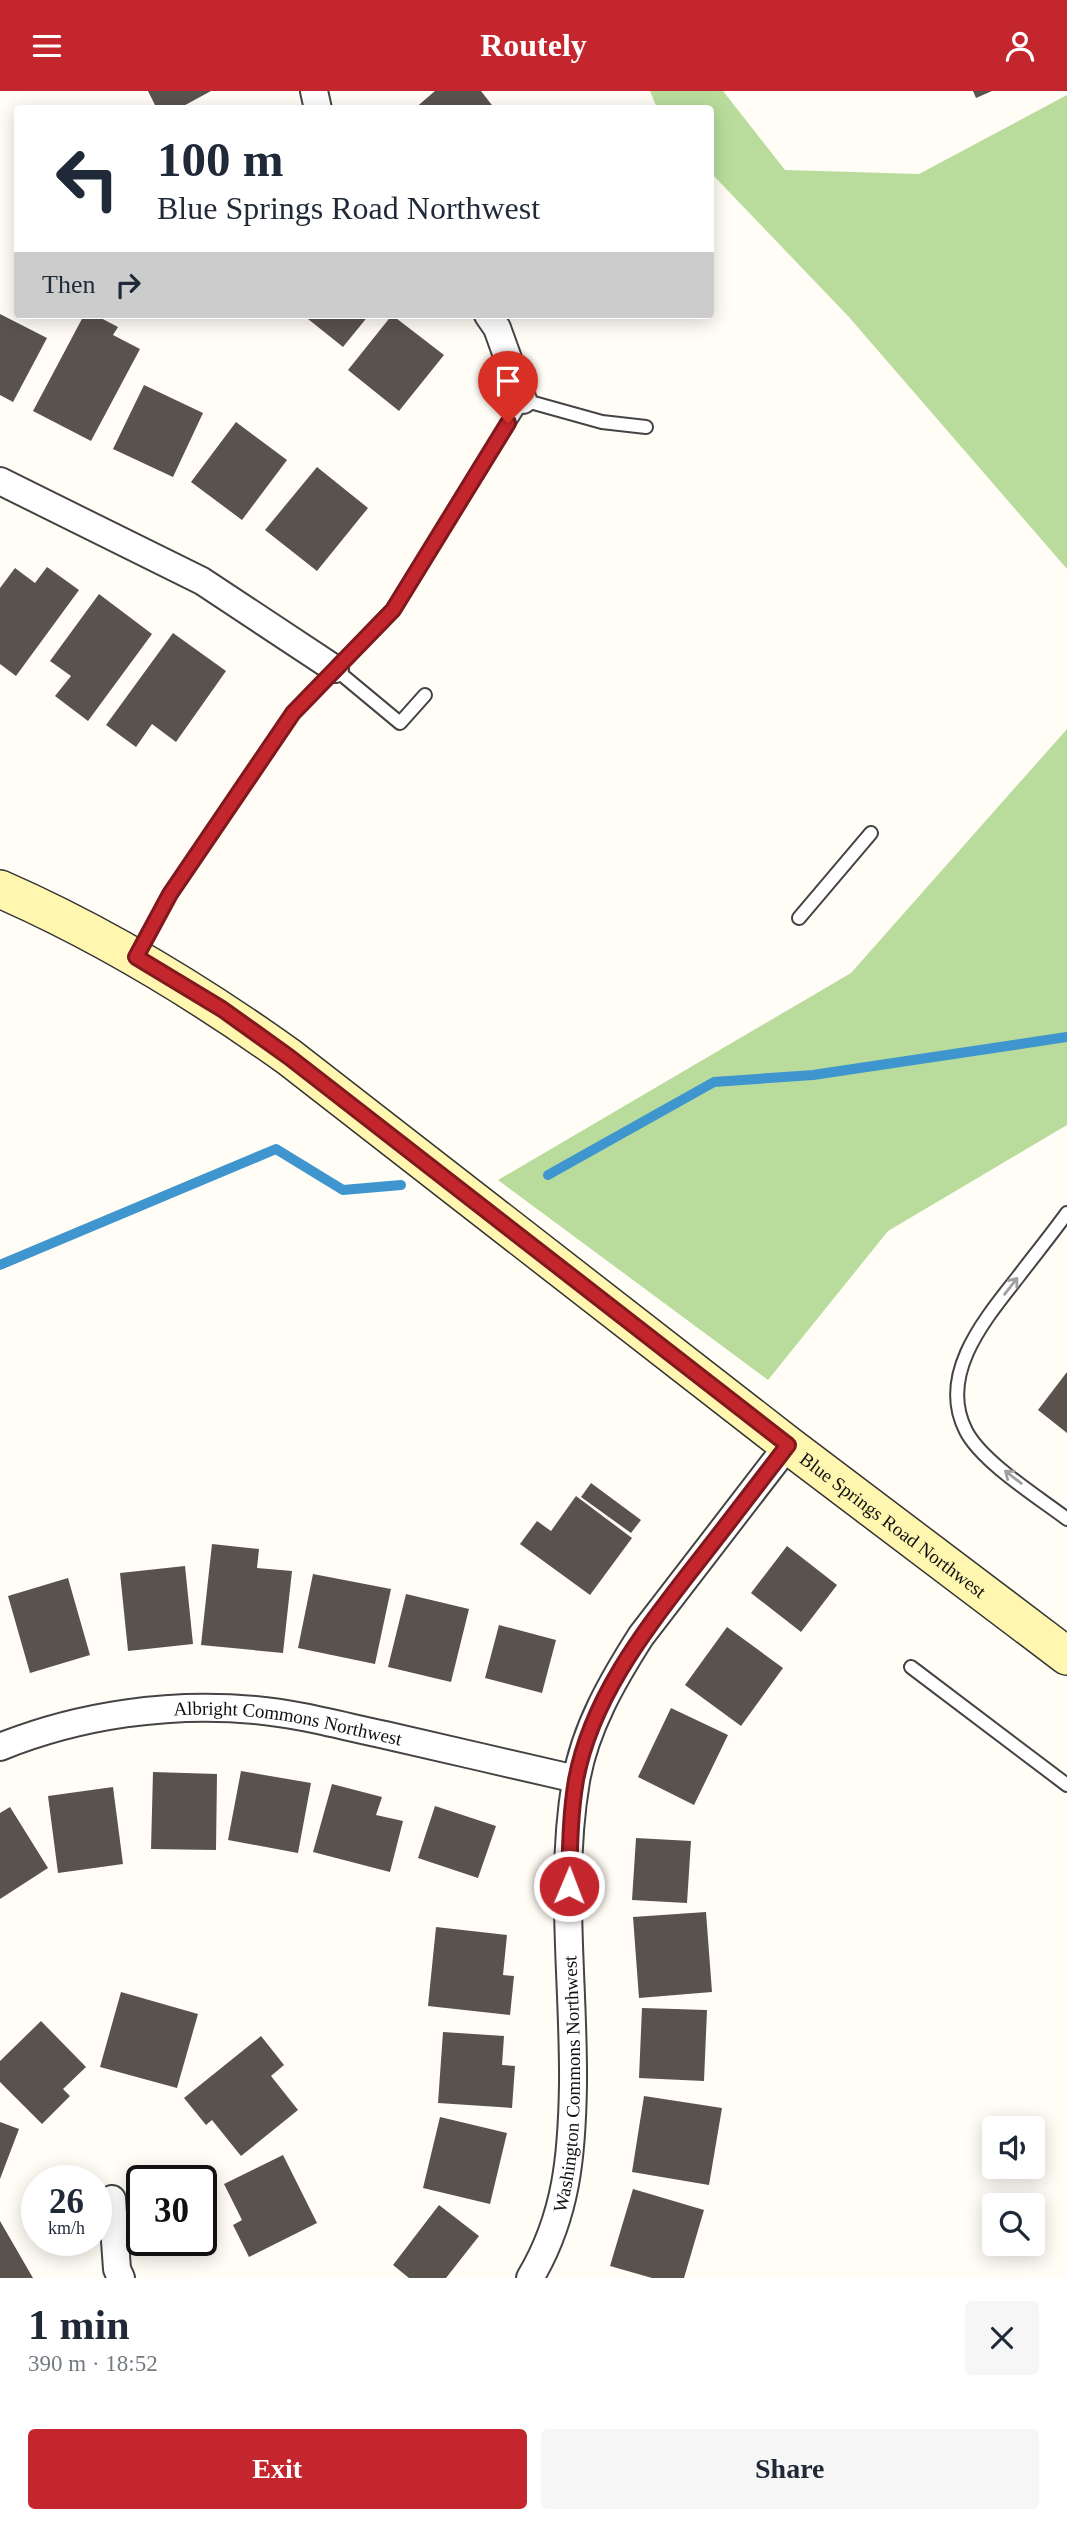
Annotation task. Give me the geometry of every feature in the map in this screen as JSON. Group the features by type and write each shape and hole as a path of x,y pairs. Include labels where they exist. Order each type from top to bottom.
{"street":[{"path":"491,319 497,328 523,400"},
{"path":"0,481 202,581 335,669"},
{"name":"Blue Springs Road Northwest","path":"0,889 136,957 222,1009 289,1057 788,1445 1067,1656"},
{"name":"Washington Commons Northwest","path":"530,2278 550,2240 562,2204 570,2158 573,2060 570,1828 576,1779 587,1741 602,1704 634,1646 788,1445"},
{"name":"Albright Commons Northwest","path":"0,1747 25,1737 81,1722 145,1711 217,1708 256,1710 306,1717 576,1779"},
{"path":"112,2199 117,2269 121,2278"}],"lane":[{"path":"136,957 170,894 293,713 393,610 523,400 602,422 646,427"},
{"path":"335,669 400,723 425,695"},
{"path":"799,918 871,833"},
{"path":"1067,1213 984,1321 969,1346 961,1369 958,1391 960,1413 966,1431 978,1447 1067,1519"},
{"path":"911,1667 1067,1785"}],"green space":[{"path":"650,91 723,91 785,170 919,174 1067,95 1067,569 848,316 714,176 714,105 656,105"},
{"path":"1067,729 1067,1125 888,1231 768,1380 498,1180 851,973"}],"building":[{"path":"148,91 211,91 185,105 155,105"},
{"path":"435,91 481,91 492,105 419,105"},
{"path":"973,91 992,91 976,98"},
{"path":"0,314 47,338 13,402 0,395"},
{"path":"82,319 103,319 118,327 113,335 140,349 91,441 33,411"},
{"path":"308,319 366,319 343,347"},
{"path":"389,319 397,319 444,355 399,411 348,370"},
{"path":"144,385 203,413 173,477 113,449"},
{"path":"236,422 287,460 242,520 191,482"},
{"path":"317,467 368,508 317,571 265,530"},
{"path":"47,567 79,590 16,676 0,664 0,588 15,568 35,583"},
{"path":"99,594 152,634 88,721 55,696 71,676 50,661"},
{"path":"173,633 226,671 176,742 152,724 136,747 106,725"},
{"path":"1067,1372 1067,1433 1038,1410"},
{"path":"591,1483 641,1520 631,1533 581,1497"},
{"path":"576,1496 632,1538 590,1595 520,1544 537,1521 551,1531"},
{"path":"212,1544 259,1549 257,1568 292,1571 283,1653 201,1645"},
{"path":"787,1546 837,1585 801,1632 751,1593"},
{"path":"185,1566 193,1644 128,1651 120,1573"},
{"path":"313,1574 391,1589 375,1664 298,1648"},
{"path":"68,1578 90,1655 30,1673 8,1596"},
{"path":"406,1594 469,1609 451,1682 388,1667"},
{"path":"499,1625 556,1640 542,1693 485,1678"},
{"path":"727,1627 783,1668 741,1726 685,1685"},
{"path":"671,1708 728,1735 694,1805 638,1777"},
{"path":"241,1771 311,1783 298,1853 228,1840"},
{"path":"153,1772 217,1774 216,1850 151,1849"},
{"path":"332,1784 382,1797 376,1815 403,1821 390,1872 313,1852"},
{"path":"113,1787 123,1864 58,1873 48,1796"},
{"path":"435,1806 496,1826 478,1878 418,1858"},
{"path":"10,1807 48,1868 0,1899 0,1813"},
{"path":"636,1838 691,1841 687,1903 632,1900"},
{"path":"706,1912 712,1992 639,1998 633,1917"},
{"path":"436,1927 507,1935 503,1975 514,1976 510,2015 428,2006"},
{"path":"121,1992 198,2014 177,2088 100,2067"},
{"path":"642,2008 707,2010 704,2081 639,2078"},
{"path":"41,2021 86,2067 63,2089 70,2096 42,2124 0,2082 0,2061"},
{"path":"443,2032 504,2036 502,2065 515,2066 512,2108 438,2103"},
{"path":"261,2036 284,2065 271,2076 298,2110 241,2156 212,2120 206,2125 184,2098"},
{"path":"644,2096 722,2108 709,2185 632,2172"},
{"path":"440,2117 507,2133 490,2204 423,2188"},
{"path":"0,2122 19,2129 0,2179"},
{"path":"283,2155 317,2223 249,2257 233,2225 242,2220 224,2184"},
{"path":"633,2189 704,2210 684,2278 652,2278 610,2266"},
{"path":"439,2205 479,2236 446,2278 409,2278 393,2265"},
{"path":"0,2221 33,2278 0,2278"}],"waterway":[{"path":"548,1175 714,1082 813,1075 1067,1037"},
{"path":"0,1265 276,1149 343,1190 401,1185"}],"route":[{"path":"508,423 393,610 293,713 170,894 136,957 222,1009 289,1057 788,1445 640,1636 602,1704 576,1779 570,1828 569,1886"}]}
